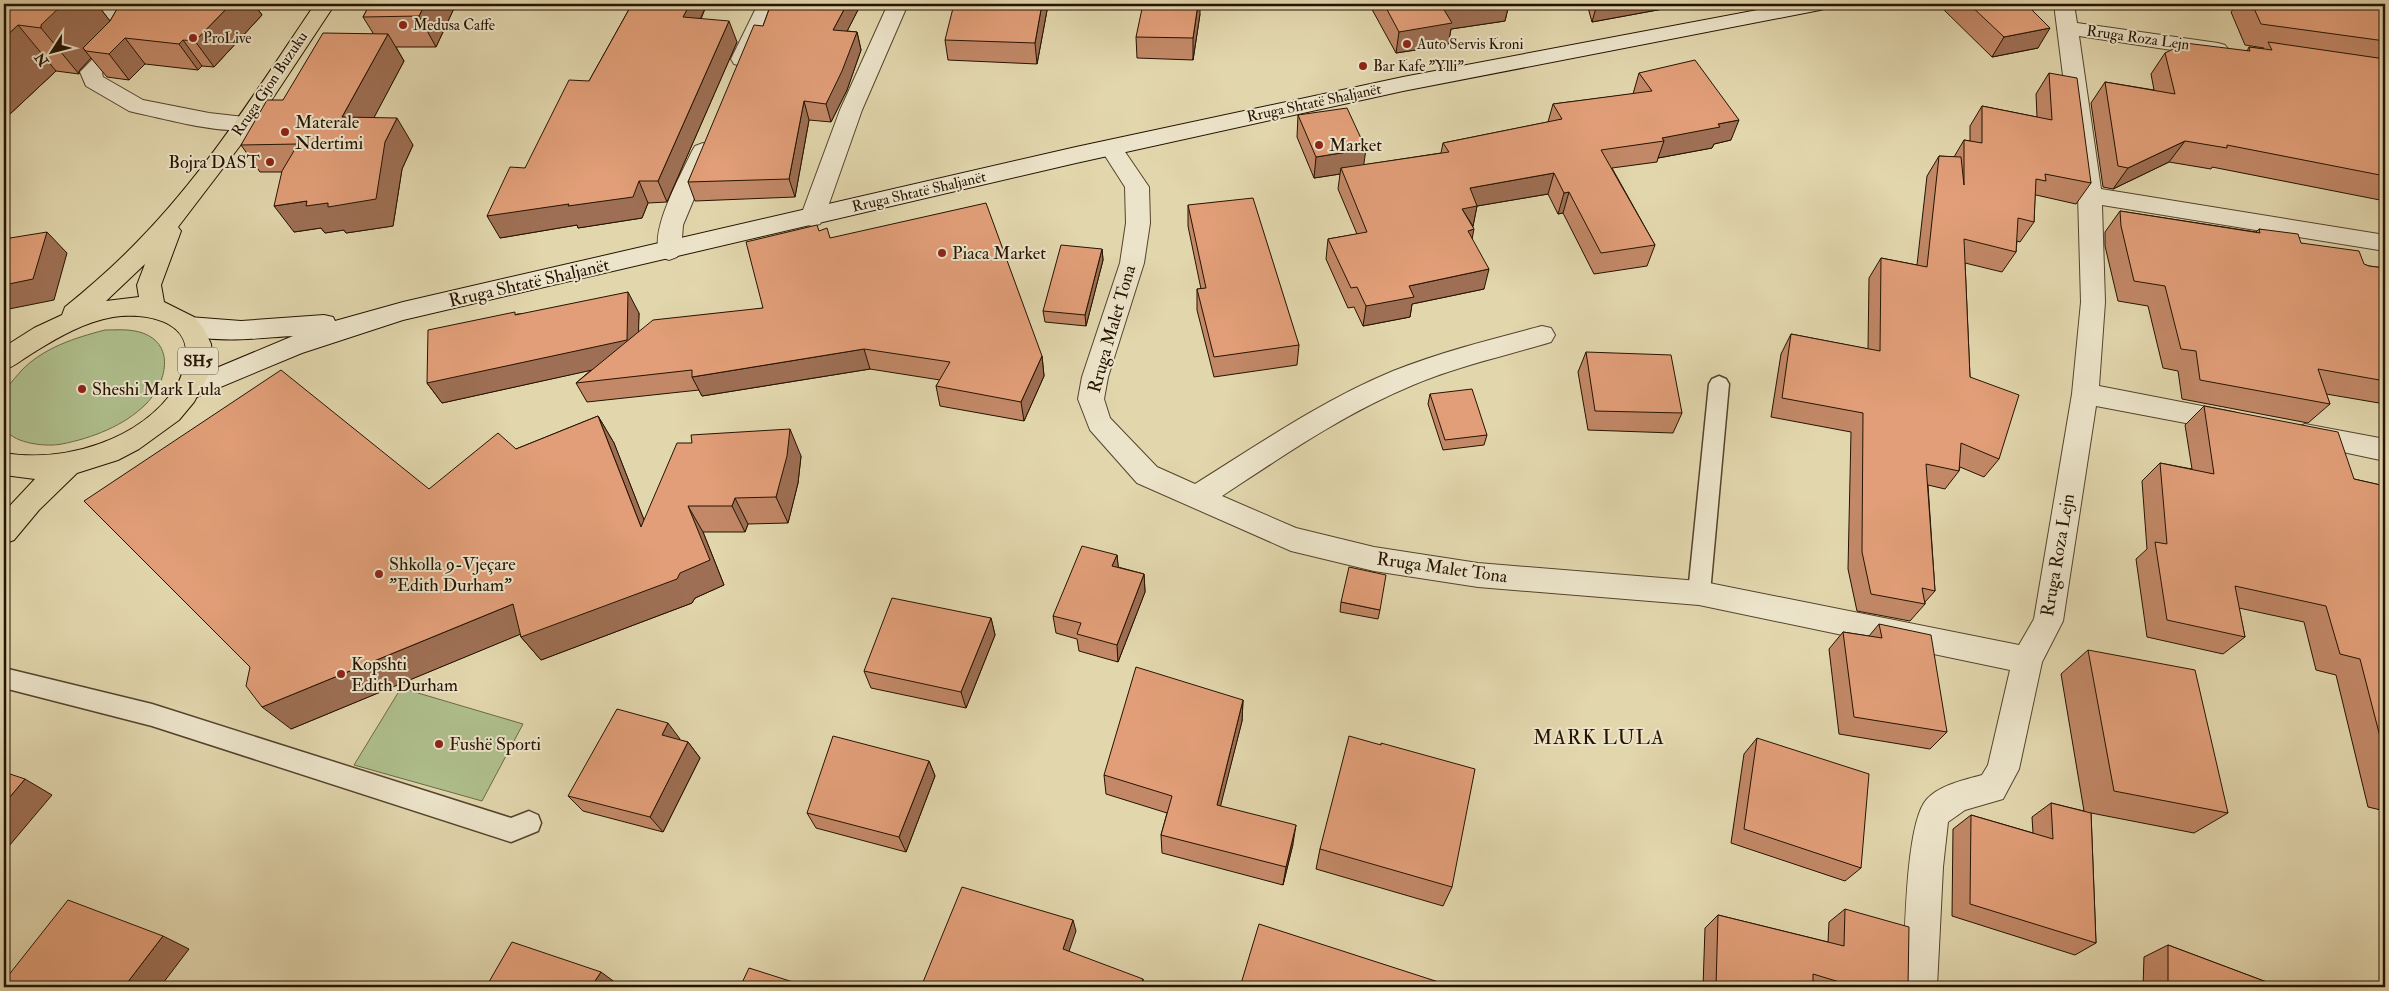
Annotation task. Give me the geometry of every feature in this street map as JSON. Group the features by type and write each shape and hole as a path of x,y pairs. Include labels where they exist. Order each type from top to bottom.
{"main road":[{"name":"Rruga Gjon Buzuku","path":"61,324 108,288 178,212 245,123 324,4"},
{"name":"Rruga Gjon Buzuku","path":"153,309 149,285 159,253 178,212"},
{"name":"SH5","path":"4,360 29,341 61,324 101,311 125,308 153,309 174,315 189,326 197,338 199,354 197,372 187,391 174,407 138,436 92,459 68,465 36,468 4,464"},
{"name":"SH5","path":"4,532 29,502 68,465"}],"street":[{"path":"735,75 754,30 768,4"},
{"path":"812,218 824,178 858,89 898,4"},
{"name":"Rruga Shtatë Shaljanët","path":"187,391 243,365 363,321 1111,148 1404,84 1820,4"},
{"name":"Rruga Roza Lejn","path":"1920,987 1927,849 1935,813 1954,798 1992,788 2003,769 2027,660 2048,622 2085,394 2092,302 2090,194 2069,28 2064,4"},
{"path":"4,20 75,12 97,12 121,18 128,27 122,41 91,72 94,81 137,106 209,120 245,123"},
{"name":"Rruga Roza Lejn","path":"2069,28 2237,52"},
{"path":"669,251 671,225 712,130"},
{"name":"Rruga Malet Tona","path":"1111,148 1137,187 1138,223 1132,263 1095,377 1090,399 1099,423 1147,475 1291,539 1374,559 1478,575 1699,593 2027,660"},
{"path":"2090,194 2385,242"},
{"name":"Rruga Shtatë Shaljanët","path":"189,326 241,330 363,321"},
{"path":"1196,498 1303,430 1384,387 1449,362 1542,335"},
{"path":"2085,394 2385,450"}],"lane":[{"path":"1699,593 1719,384"},
{"path":"4,678 152,715 511,830 530,823"}],"green space":[{"path":"105,330 131,330 148,335 157,342 163,351 164,362 160,384 146,404 118,425 96,435 56,445 40,445 16,439 10,435 6,430 4,422 3,400 6,389 21,371 49,350"},
{"name":"Fushë Sporti","path":"401,688 523,724 482,801 354,765"}],"building":[{"path":"4,4 63,4 41,25 41,28 18,25 4,38"},
{"path":"120,4 231,4 195,41 183,40 179,44 125,38 109,54 86,51 83,48 110,21"},
{"path":"370,4 425,4 419,16 363,17"},
{"path":"632,4 690,4 683,17 729,21 658,181 639,181 633,197 487,216 510,167 525,168 569,80 589,81"},
{"path":"771,4 847,4 833,30 857,32 842,71 826,104 804,101 789,179 688,182 754,25 763,26"},
{"path":"954,4 1042,4 1035,43 945,40"},
{"path":"1143,4 1198,4 1193,38 1136,37"},
{"path":"1384,4 1478,4 1443,8 1452,23 1399,32"},
{"path":"1969,4 2026,4 2050,28 2004,37"},
{"path":"2252,4 2356,4 2385,7 2385,41 2261,24"},
{"path":"323,33 388,34 342,117 397,118 385,142 376,199 328,207 328,203 306,206 307,201 274,206 282,171 298,144 241,145 267,100 283,100"},
{"path":"2268,42 2385,59 2385,176 2227,145 2227,148 2185,141 2128,168 2118,166 2105,82 2175,94 2165,53 2185,43 2250,51 2249,47 2272,50"},
{"path":"1695,60 1739,120 1718,124 1720,127 1662,138 1664,141 1601,150 1655,245 1601,253 1569,192 1564,193 1554,173 1470,188 1477,206 1462,209 1474,229 1468,231 1489,269 1409,286 1414,297 1366,306 1357,287 1351,288 1328,239 1367,232 1341,168 1449,152 1443,143 1562,119 1553,104 1652,91 1639,73"},
{"path":"2049,73 2077,78 2091,183 2045,174 2046,181 2036,179 2034,222 2018,218 2016,252 1964,239 1970,377 2019,395 1999,459 1961,443 1959,471 1926,464 1935,591 1922,588 1925,604 1871,594 1862,552 1863,413 1782,398 1791,334 1880,351 1881,258 1927,267 1939,156 1961,157 1964,185 1964,140 1982,143 1982,106 2052,120"},
{"path":"1347,108 1366,149 1316,157 1298,115"},
{"path":"1253,198 1299,345 1214,357 1197,289 1206,288 1188,205"},
{"path":"986,203 1042,356 1021,402 936,386 950,362 864,349 692,377 692,370 576,383 653,320 763,308 746,242 817,225 819,231 827,228 830,238"},
{"path":"2120,211 2260,233 2259,229 2298,234 2301,243 2359,251 2364,264 2385,268 2385,381 2318,369 2330,404 2200,380 2196,351 2181,349 2165,286 2134,281 2121,226"},
{"path":"47,232 33,279 4,285 4,239"},
{"path":"1061,245 1102,249 1085,315 1043,311"},
{"path":"628,292 627,340 427,383 428,330 515,312 515,315"},
{"path":"1586,352 1671,355 1682,413 1595,411"},
{"path":"281,370 429,489 498,433 516,449 598,416 641,527 677,443 692,443 691,435 790,429 787,456 776,497 735,498 732,506 688,506 710,560 680,573 677,579 521,637 513,604 262,707 246,686 250,667 84,501"},
{"path":"1472,389 1487,435 1445,440 1430,394"},
{"path":"2204,406 2338,432 2354,479 2385,486 2385,756 2360,659 2340,654 2326,606 2235,586 2245,637 2167,620 2155,542 2167,544 2160,463 2214,474"},
{"path":"1082,546 1117,555 1112,566 1144,574 1117,645 1077,634 1081,623 1053,616"},
{"path":"1349,567 1386,575 1380,610 1341,602"},
{"path":"892,598 991,618 961,692 864,671"},
{"path":"1879,624 1931,635 1947,732 1854,717 1843,632 1882,638"},
{"path":"2088,650 2195,670 2228,813 2114,791"},
{"path":"1136,667 1243,700 1217,805 1296,825 1286,867 1161,835 1172,796 1104,775"},
{"path":"617,709 668,723 662,735 688,742 650,817 568,796"},
{"path":"833,736 929,761 899,837 807,813"},
{"path":"1349,736 1475,769 1452,887 1320,849"},
{"path":"1757,738 1869,774 1861,868 1744,829"},
{"path":"4,772 25,779 4,804"},
{"path":"2051,803 2091,813 2096,943 1970,904 1971,815 2053,839"},
{"path":"962,887 1073,920 1063,949 1143,979 1140,987 921,987"},
{"path":"68,900 163,936 124,987 4,987 4,981"},
{"path":"1845,909 1909,927 1908,987 1856,987 1813,974 1813,987 1716,987 1718,915 1844,946"},
{"path":"1259,924 1454,987 1240,987"},
{"path":"512,942 601,972 591,987 486,987"},
{"path":"2168,945 2280,987 2168,987"},
{"path":"749,968 793,982 790,987 740,987"}],"place":[{"name":"Medusa Caffe","path":"403,25"},
{"name":"ProLive","path":"193,38"},
{"name":"Auto Servis Kroni","path":"1407,44"},
{"name":"Bar Kafe \"Ylli\"","path":"1363,66"},
{"name":"Materale Ndertimi","path":"285,132"},
{"name":"Market","path":"1319,145"},
{"name":"Bojra DAST","path":"270,162"},
{"name":"Piaca Market","path":"942,253"},
{"name":"Sheshi Mark Lula","path":"82,389"},
{"name":"Shkolla 9-Vjeçare \"Edith Durham\"","path":"379,574"},
{"name":"Kopshti Edith Durham","path":"341,674"},
{"name":"Fushë Sporti","path":"439,744"}],"district":[{"name":"MARK LULA","path":"1599,737"}]}
